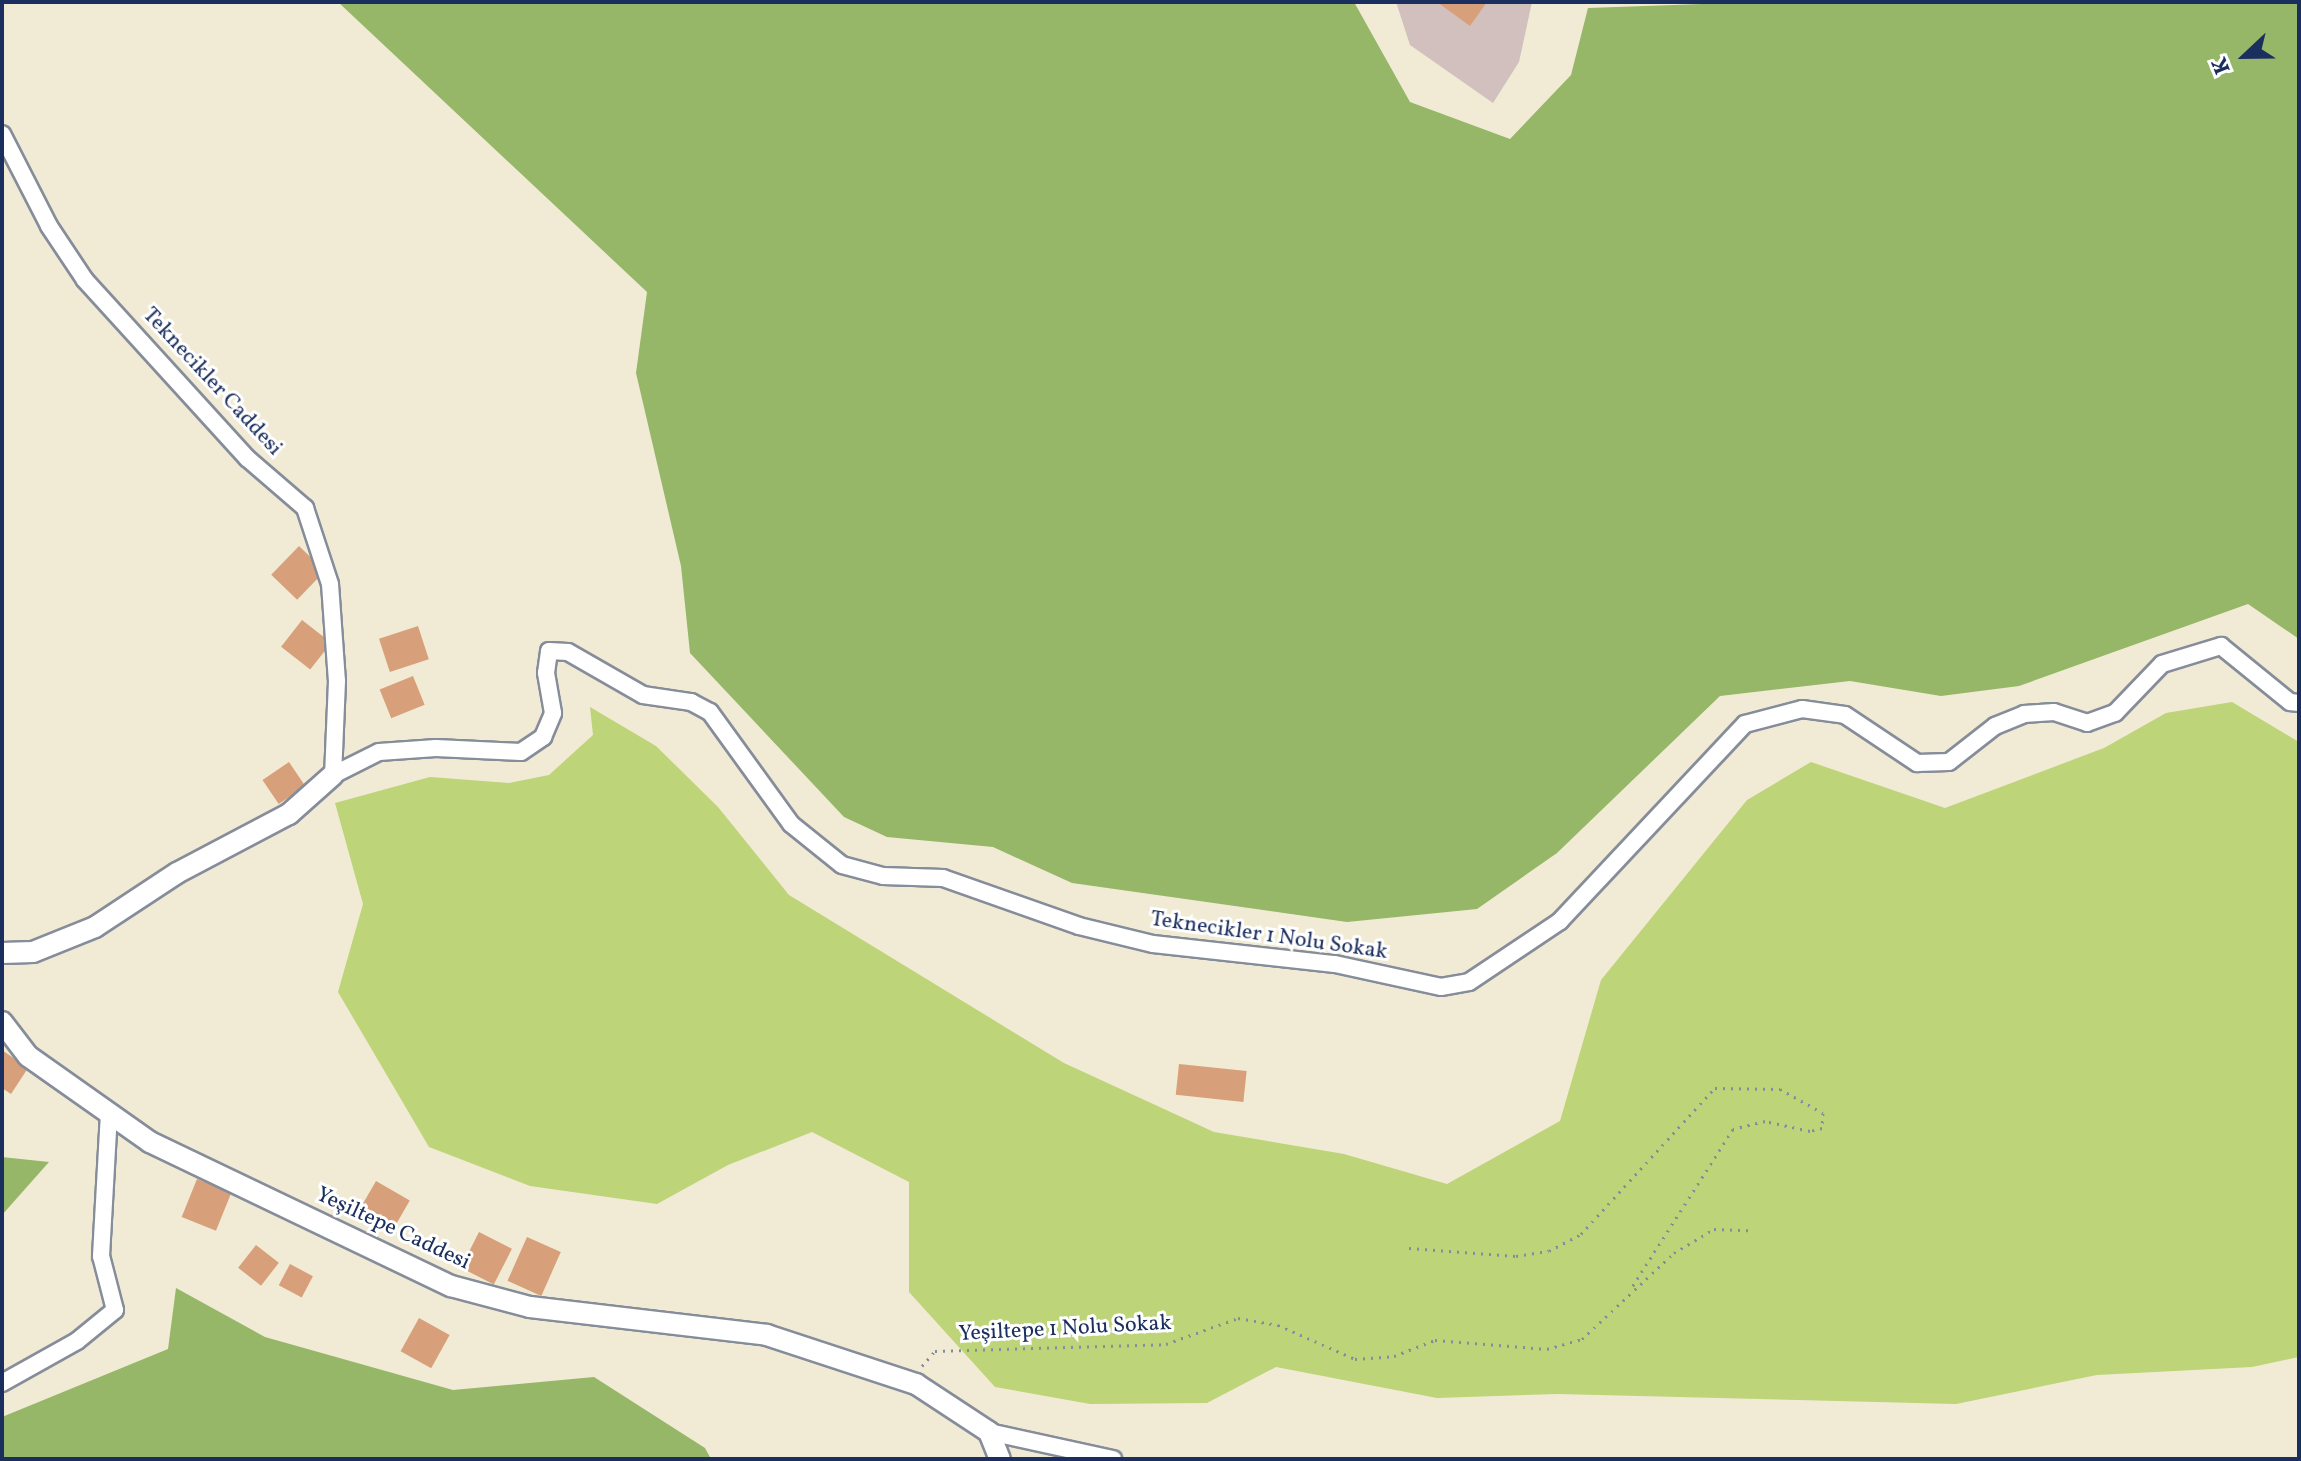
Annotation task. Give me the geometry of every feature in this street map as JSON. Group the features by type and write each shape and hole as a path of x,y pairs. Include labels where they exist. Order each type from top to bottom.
{"street":[{"name":"Teknecikler Caddesi","path":"2,134 49,226 85,280 247,458 305,508 330,584 337,681 333,775"},
{"name":"Teknecikler 1 Nolu Sokak","path":"333,775 379,752 436,748 521,752 543,737 553,713 546,673 549,651 568,652 643,695 691,702 710,712 791,824 842,865 883,876 943,878 1079,926 1153,944 1335,964 1441,987 1469,982 1560,921 1745,724 1802,709 1845,715 1917,763 1949,762 1995,726 2024,714 2054,712 2087,723 2115,713 2162,664 2221,646 2290,702 2299,703"},
{"path":"2,953 33,952 95,927 177,873 289,814 333,775"},
{"name":"Yeşiltepe Caddesi","path":"2,1022 28,1056 150,1142 451,1286 530,1307 767,1335 916,1384 989,1432"},
{"path":"2,1383 77,1341 115,1310 101,1256 109,1115"},
{"path":"989,1432 1000,1459"},
{"path":"989,1432 1113,1459"}],"path":[{"name":"Yeşiltepe 1 Nolu Sokak","path":"1409,1248 1516,1256 1549,1251 1581,1234 1715,1088 1780,1089 1823,1113 1822,1128 1810,1131 1765,1121 1733,1129 1631,1290"},
{"name":"Yeşiltepe 1 Nolu Sokak","path":"916,1384 924,1361 935,1351 1166,1344 1238,1318 1278,1325 1355,1359 1394,1356 1435,1340 1547,1349 1582,1339 1674,1253 1714,1229 1748,1230"}],"shaded area":[{"path":"1396,2 1532,2 1519,62 1493,103 1410,45"}],"green space":[{"path":"338,2 1354,2 1410,102 1510,139 1571,75 1588,8 1759,2 2299,2 2299,639 2248,604 2019,686 1941,696 1850,681 1720,696 1557,853 1477,909 1347,922 1072,883 993,847 887,837 844,817 690,653 681,566 636,373 647,292"},
{"path":"2232,702 2299,742 2299,1357 2252,1367 2097,1375 1956,1404 1558,1394 1437,1398 1276,1367 1207,1403 1090,1404 995,1387 909,1292 909,1182 812,1132 728,1165 657,1204 530,1186 429,1147 338,992 363,904 335,803 430,777 509,783 549,775 593,735 590,707 656,746 718,807 789,895 1064,1063 1214,1132 1344,1154 1447,1184 1560,1121 1601,980 1747,800 1811,762 1945,808 2104,748 2166,713"},
{"path":"2,1157 49,1162 2,1215"},
{"path":"176,1288 265,1337 453,1390 594,1377 705,1448 711,1459 2,1459 2,1417 168,1349"}],"building":[{"path":"1437,2 1487,2 1470,26"},
{"path":"299,546 325,571 297,600 271,575"},
{"path":"302,620 331,643 310,670 281,647"},
{"path":"418,626 429,659 390,672 379,639"},
{"path":"413,676 425,705 391,718 380,689"},
{"path":"289,762 305,786 279,804 262,780"},
{"path":"2,1050 28,1068 11,1094 2,1088"},
{"path":"1179,1064 1247,1071 1243,1102 1176,1095"},
{"path":"197,1179 231,1193 216,1231 182,1217"},
{"path":"376,1181 410,1200 392,1232 358,1212"},
{"path":"479,1232 512,1249 494,1284 461,1268"},
{"path":"527,1237 561,1252 541,1296 507,1281"},
{"path":"256,1245 279,1263 261,1286 238,1268"},
{"path":"290,1264 313,1276 302,1297 279,1285"},
{"path":"419,1318 450,1335 431,1368 401,1351"}]}
